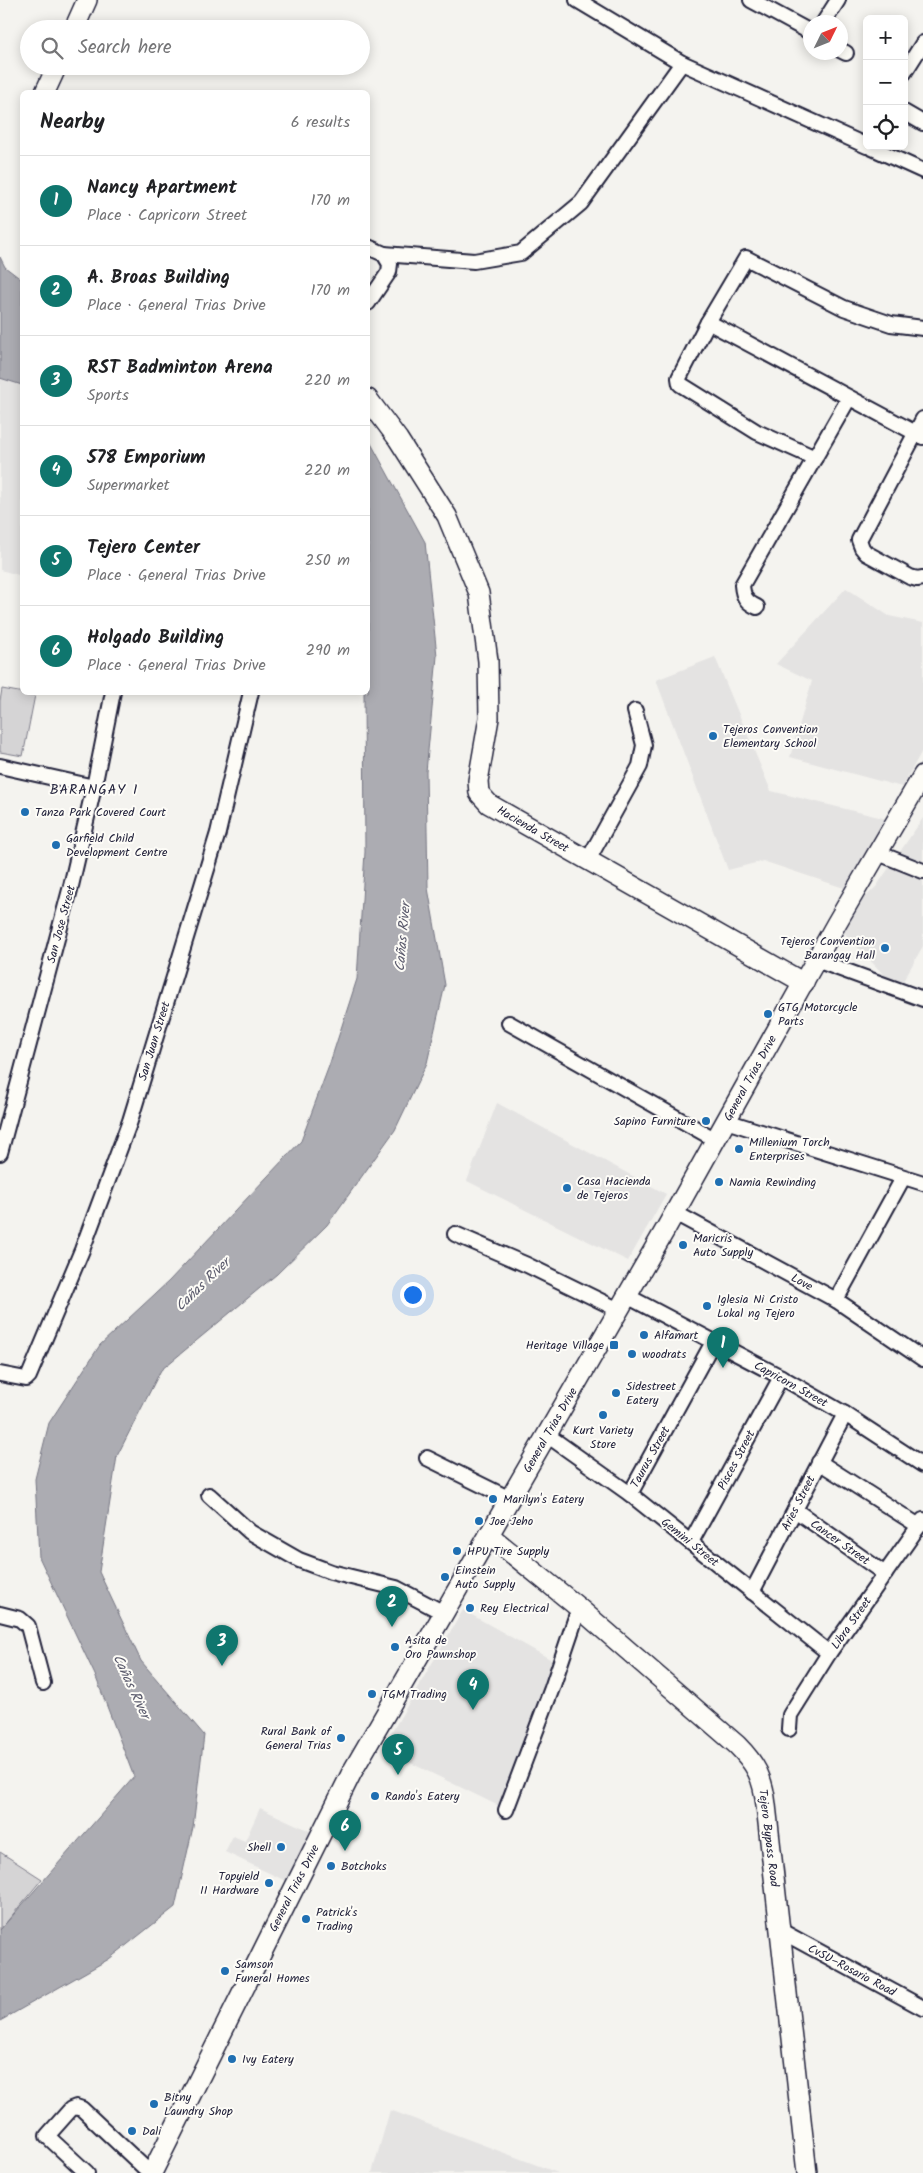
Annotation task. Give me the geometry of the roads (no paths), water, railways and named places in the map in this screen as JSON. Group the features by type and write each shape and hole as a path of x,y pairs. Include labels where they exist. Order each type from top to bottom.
{"street":[{"path":"78,20 87,0"},
{"path":"577,0 682,63 863,144"},
{"path":"752,0 803,28"},
{"path":"828,15 838,0"},
{"path":"908,67 923,43"},
{"path":"370,249 384,254 474,261 520,253 581,203 682,63"},
{"path":"45,90 52,75"},
{"path":"908,114 923,123"},
{"path":"876,150 923,171"},
{"path":"370,300 389,272 390,264 384,254"},
{"path":"815,458 757,432 680,384 679,378 708,322 746,258 844,308 891,324 923,328"},
{"path":"708,322 919,435"},
{"path":"757,607 749,604 743,596 742,585 849,398"},
{"name":"Hacienda Street","path":"370,403 398,439 447,516 479,593 488,661 488,708 478,781 479,793 490,804 804,983"},
{"path":"923,419 919,435 859,540 866,553 910,577 916,579 923,578"},
{"name":"San Jose Street","path":"0,1153 72,886 112,695"},
{"name":"San Juan Street","path":"0,1374 26,1379 29,1376 82,1250 130,1121 218,833 250,695"},
{"path":"588,860 640,766 644,744 635,711"},
{"path":"0,766 94,787"},
{"name":"General Trias Drive","path":"151,2173 352,1772 675,1213 816,960 923,775"},
{"path":"878,853 923,871"},
{"path":"816,960 923,999"},
{"path":"509,1024 716,1140"},
{"path":"726,1121 923,1183"},
{"path":"836,1300 903,1178"},
{"name":"Love","path":"675,1213 836,1300 921,1354"},
{"name":"Capricorn Street","path":"455,1234 713,1342 781,1377 845,1414 923,1465"},
{"name":"Taurus Street","path":"630,1494 713,1342"},
{"name":"Pisces Street","path":"691,1542 781,1377"},
{"name":"Aries Street","path":"752,1592 845,1414"},
{"name":"Gemini Street","path":"547,1435 630,1494 829,1653"},
{"path":"427,1458 510,1499"},
{"path":"819,1462 921,1523"},
{"path":"209,1495 250,1532 299,1560 331,1572 396,1588 444,1613"},
{"name":"Cancer Street","path":"795,1510 885,1574"},
{"name":"Libra Street","path":"789,1729 790,1715 829,1653 921,1523"},
{"name":"Tejero Bypass Road","path":"489,1535 579,1608 737,1745 750,1758 759,1771 766,1799 808,2173"},
{"path":"506,1810 552,1688 579,1608"},
{"path":"0,1614 20,1618 28,1626 43,1683"},
{"name":"CvSU–Rosario Road","path":"781,1931 923,2008"},
{"path":"87,2173 47,2136 71,2109 76,2107 82,2109 151,2173"}],"water":[{"path":"0,257 5,267 20,278 20,384 0,378"},
{"name":"Cañas River","path":"370,442 425,542 437,656 426,772 428,888 445,985 427,1063 395,1130 327,1225 277,1274 161,1370 117,1456 99,1572 141,1661 204,1735 193,1827 175,1907 109,1959 0,2021 0,1930 134,1777 95,1675 39,1557 35,1479 49,1423 100,1345 169,1281 301,1141 329,1066 357,979 365,852 364,695 370,695"}],"place":[{"name":"Tejeros Convention Elementary School","path":"713,736"},
{"name":"Tanza Park Covered Court","path":"25,812"},
{"name":"Garfield Child Development Centre","path":"56,845"},
{"name":"Tejeros Convention Barangay Hall","path":"885,948"},
{"name":"GTG Motorcycle Parts","path":"768,1014"},
{"name":"Sapino Furniture","path":"706,1121"},
{"name":"Millenium Torch Enterprises","path":"739,1149"},
{"name":"Namia Rewinding","path":"719,1182"},
{"name":"Casa Hacienda de Tejeros","path":"567,1188"},
{"name":"Maricris Auto Supply","path":"683,1245"},
{"name":"Iglesia Ni Cristo Lokal ng Tejero","path":"707,1306"},
{"name":"Alfamart","path":"644,1335"},
{"name":"Heritage Village","path":"614,1345"},
{"name":"woodrats","path":"632,1354"},
{"name":"Nancy Apartment","path":"723,1368"},
{"name":"Sidestreet Eatery","path":"616,1393"},
{"name":"Kurt Variety Store","path":"603,1415"},
{"name":"Marilyn's Eatery","path":"493,1499"},
{"name":"Joe Jeho","path":"479,1521"},
{"name":"HPU Tire Supply","path":"457,1551"},
{"name":"Einstein Auto Supply","path":"445,1577"},
{"name":"Rey Electrical","path":"470,1608"},
{"name":"A. Broas Building","path":"392,1627"},
{"name":"Asita de Oro Pawnshop","path":"395,1647"},
{"name":"RST Badminton Arena","path":"222,1666"},
{"name":"TGM Trading","path":"372,1694"},
{"name":"578 Emporium","path":"473,1710"},
{"name":"Rural Bank of General Trias","path":"341,1738"},
{"name":"Tejero Center","path":"398,1775"},
{"name":"Rando's Eatery","path":"375,1796"},
{"name":"Shell","path":"281,1847"},
{"name":"Holgado Building","path":"345,1851"},
{"name":"Botchoks","path":"331,1866"},
{"name":"Topyield II Hardware","path":"269,1883"},
{"name":"Patrick's Trading","path":"306,1919"},
{"name":"Samson Funeral Homes","path":"225,1971"},
{"name":"Ivy Eatery","path":"232,2059"},
{"name":"Bitny Laundry Shop","path":"154,2104"},
{"name":"Dali","path":"132,2131"}],"district":[{"name":"BARANGAY I","path":"94,789"}]}
